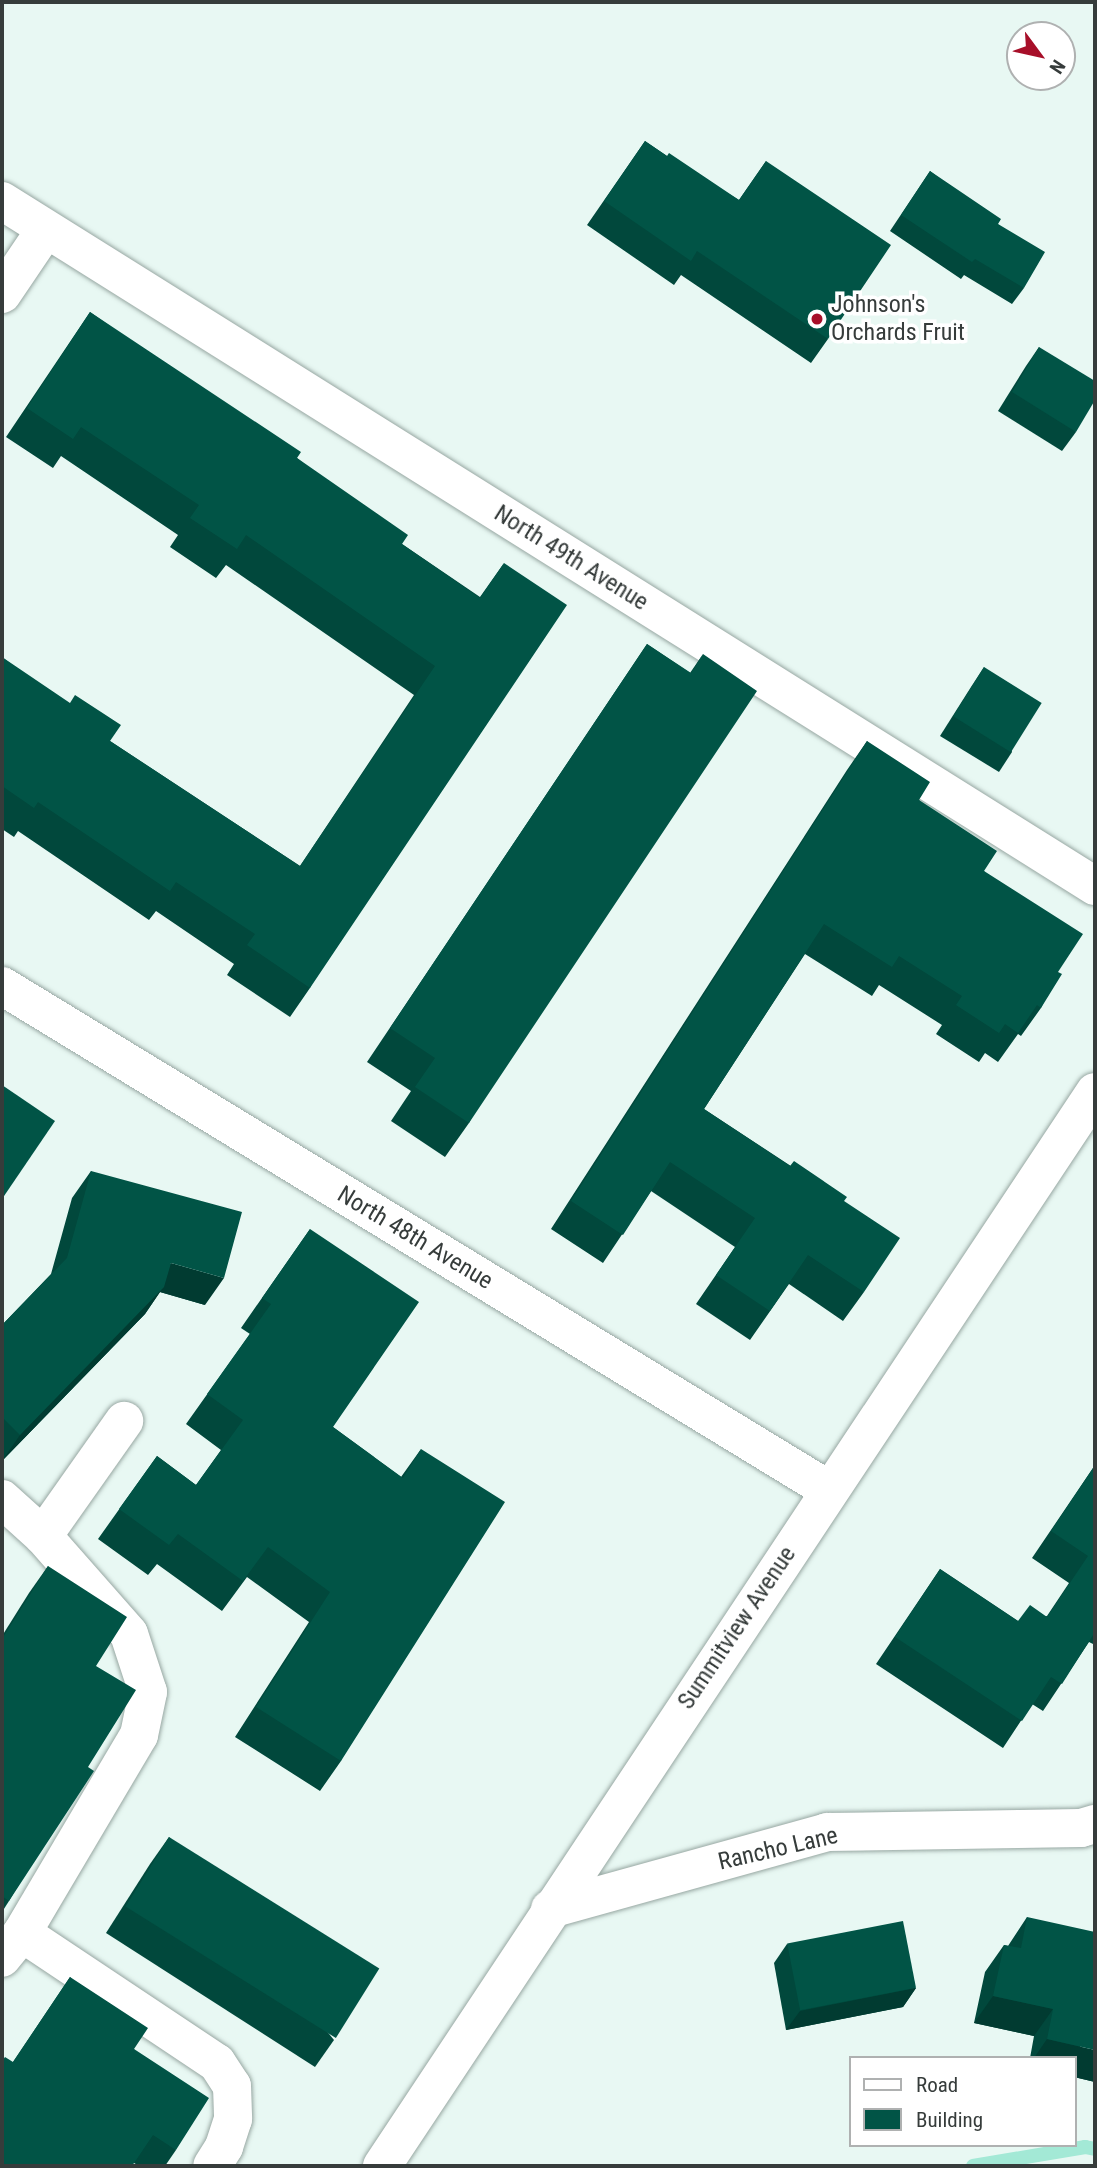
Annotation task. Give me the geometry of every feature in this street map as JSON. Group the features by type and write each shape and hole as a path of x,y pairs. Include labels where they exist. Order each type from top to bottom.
{"street":[{"name":"North 49th Avenue","path":"2,201 1095,886"},
{"path":"2,295 46,229"},
{"name":"North 48th Avenue","path":"2,986 829,1490"},
{"name":"Summitview Avenue","path":"382,2166 550,1909 1095,1092"},
{"path":"43,1536 124,1421"},
{"path":"2,1499 43,1536 129,1634 148,1692 139,1735 12,1945 217,2063 232,2086 233,2119 224,2147 212,2166"},
{"name":"Rancho Lane","path":"550,1909 827,1832 1081,1828 1095,1824"}],"building":[{"path":"645,141 667,156 669,153 739,200 766,161 891,245 828,339 697,251 691,261 604,201"},
{"path":"930,171 1001,219 998,224 1045,252 1024,288 975,259 972,262 901,215"},
{"path":"90,312 301,452 297,458 408,535 402,544 480,598 504,563 567,605 310,988 247,945 255,934 176,882 170,891 38,802 34,808 2,786 2,657 70,703 75,695 121,725 110,741 300,866 435,666 246,535 237,549 190,518 199,505 81,427 73,439 27,408"},
{"path":"1039,347 1095,381 1095,400 1076,432 1012,392"},
{"path":"647,644 691,673 703,654 757,691 469,1123 415,1087 435,1058 390,1028"},
{"path":"984,667 1042,703 1011,752 953,716"},
{"path":"867,741 930,782 919,800 997,851 984,871 1083,934 1058,972 1062,974 1041,1008 1037,1005 1018,1033 1005,1024 999,1033 956,1005 962,996 899,956 892,967 824,924 704,1109 790,1166 794,1161 847,1197 844,1201 900,1238 864,1292 808,1255 770,1311 716,1275 755,1218 670,1162 623,1235 571,1201"},
{"path":"2,1085 55,1121 2,1199"},
{"path":"91,1171 242,1212 224,1278 171,1263 164,1287 20,1435 2,1417 2,1325 67,1258"},
{"path":"310,1229 419,1302 333,1427 403,1478 421,1449 505,1502 341,1761 256,1707 330,1592 268,1547 243,1581 178,1534 169,1545 119,1509 157,1456 196,1485 243,1420 207,1394 271,1304 262,1298"},
{"path":"1095,1465 1095,1632 1062,1684 1051,1677 1022,1721 895,1637 940,1569 1018,1621 1030,1605 1047,1617 1088,1556 1051,1531"},
{"path":"48,1566 127,1617 96,1666 136,1690 88,1767 94,1771 9,1901 2,1896 2,1639"},
{"path":"169,1837 379,1968 336,2038 126,1907"},
{"path":"1027,1917 1095,1932 1095,2050 1047,2039 1053,2009 993,1996 1004,1945 1021,1948"},
{"path":"903,1921 916,1988 800,2010 787,1944"},
{"path":"70,1977 148,2028 134,2049 209,2098 176,2150 153,2135 132,2166 2,2166 2,2061 5,2057 13,2062"}],"waterway":[{"path":"973,2166 1085,2147 1095,2149"}],"place":[{"name":"Johnson's Orchards Fruit","path":"817,319"}]}
